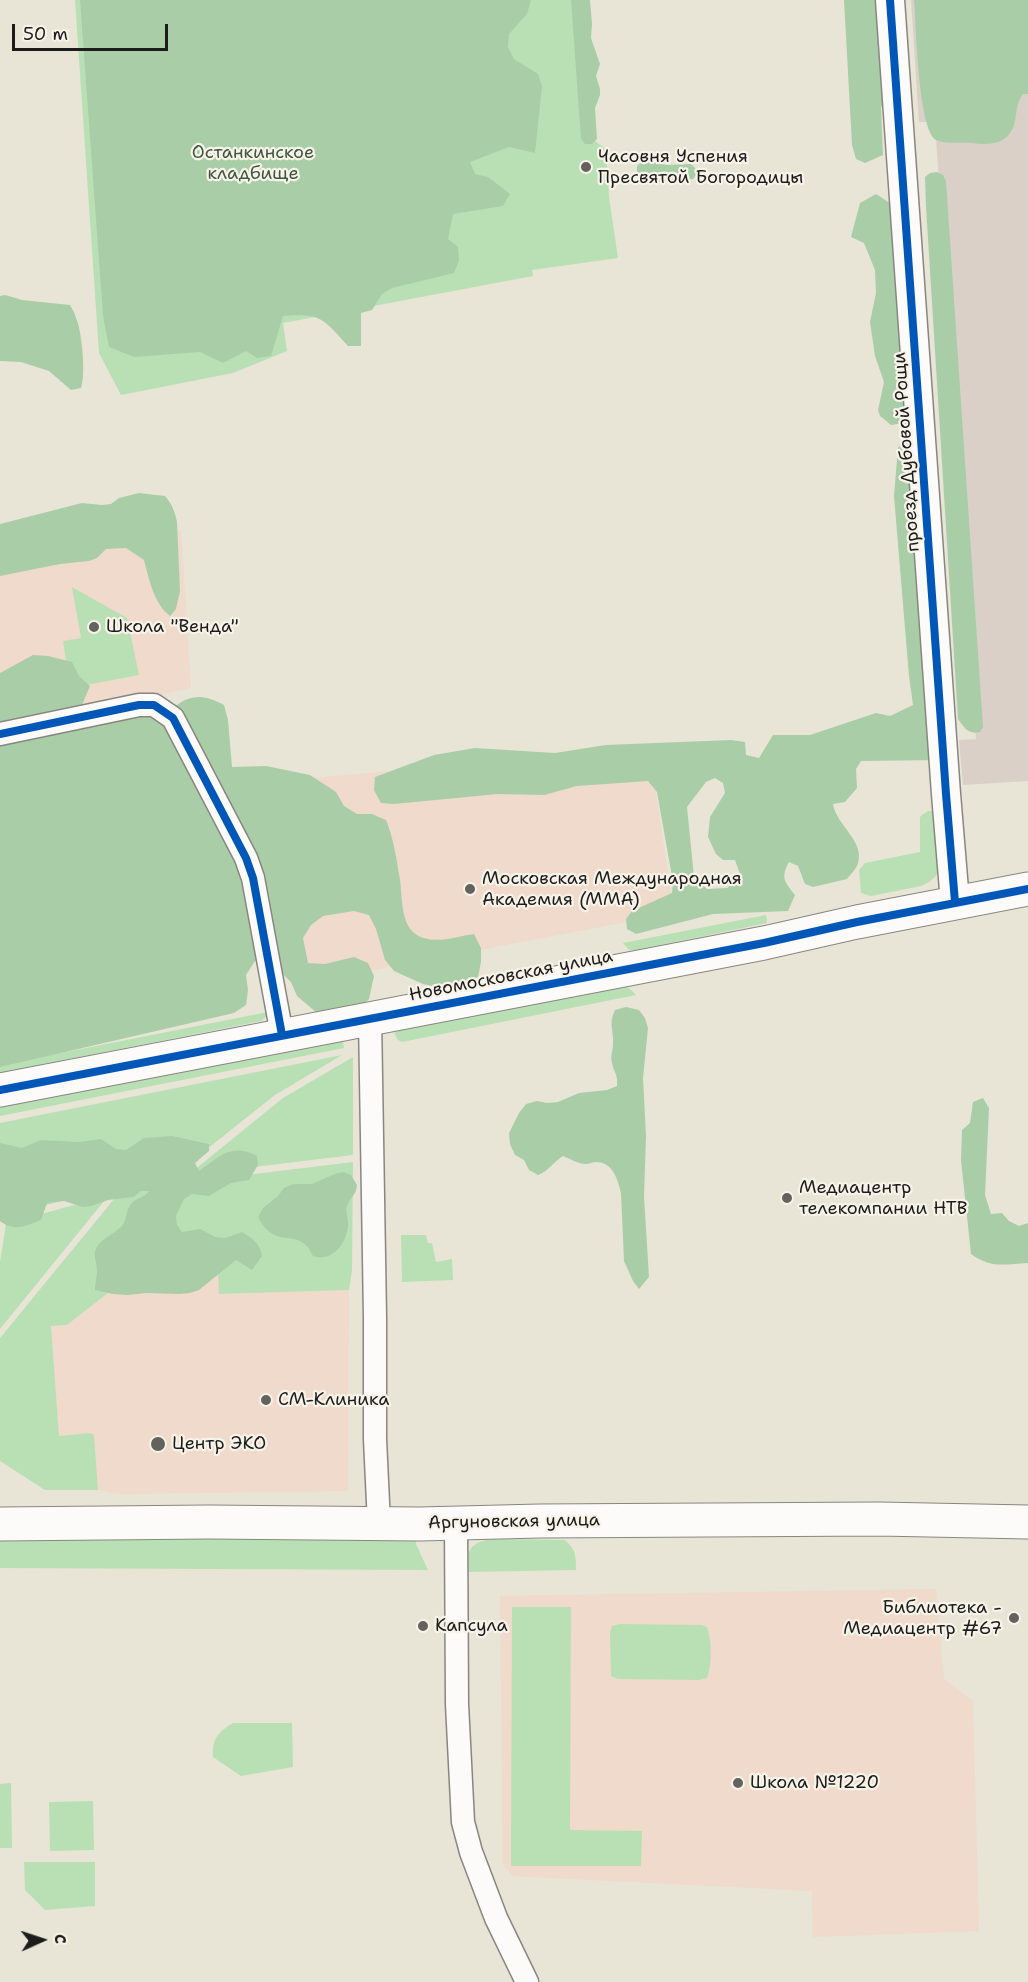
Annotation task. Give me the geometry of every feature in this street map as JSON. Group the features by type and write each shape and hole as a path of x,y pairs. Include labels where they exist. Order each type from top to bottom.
{"main road":[{"name":"Новомосковская улица","path":"0,1090 764,943 857,922 1028,889"},
{"name":"Аргуновская улица","path":"0,1524 208,1522 379,1524 879,1519 1028,1522"}],"street":[{"name":"проезд Дубовой Рощи","path":"890,0 955,903"},
{"path":"0,734 139,705 154,705 173,718 246,858 253,878 282,1035"},
{"path":"369,1018 375,1439 379,1524"},
{"path":"456,1523 457,1704 463,1822 471,1852 496,1918 527,1982"}],"shaded area":[{"path":"911,0 1028,0 1028,781 963,785 959,740 976,739 935,122 919,122"},
{"name":"Школа \"Венда\"","path":"181,531 191,688 0,727 0,565"},
{"name":"Московская Международная Академия (ММА)","path":"649,748 674,913 300,984 235,785"},
{"path":"219,1272 220,1294 349,1290 348,1491 119,1494 98,1490 94,1435 59,1437 51,1326 67,1325 117,1286"},
{"name":"Школа №1220","path":"936,1589 944,1679 973,1701 979,1931 813,1937 812,1891 513,1876 503,1865 500,1596"}],"green space":[{"name":"Останкинское кладбище","path":"75,0 575,0 585,134 606,149 609,197 618,258 532,270 533,276 283,323 287,351 233,373 121,395 99,353"},
{"name":"Останкинское кладбище","path":"80,0 531,0 527,14 509,34 508,47 514,59 538,74 542,86 535,153 509,147 470,162 475,174 488,177 510,194 503,206 453,214 448,239 458,247 459,261 454,273 392,288 382,294 372,310 361,313 361,346 348,346 321,320 296,315 283,316 271,356 257,358 246,351 223,363 200,352 134,357 109,347 103,316"},
{"path":"571,0 590,0 591,38 600,64 596,76 600,89 595,108 597,139 592,144 585,144 581,139"},
{"path":"844,0 880,0 885,95 881,108 883,155 865,163 856,159 852,145"},
{"path":"914,0 1028,0 1028,94 1023,94 1020,99 1013,128 1003,140 988,144 945,142 936,140 930,132 922,97"},
{"path":"642,161 668,165 691,164 696,169 696,175 693,179 643,183 637,176 637,166"},
{"path":"937,172 943,175 946,181 983,727 980,732 976,733 967,730 958,719 926,207 925,177"},
{"path":"876,194 899,209 909,331 901,377 907,387 910,422 891,425 880,416 878,410 884,382 875,356 870,322 876,293 875,270 864,243 851,237 860,203"},
{"path":"5,295 22,300 70,305 75,314 82,342 81,388 71,390 49,371 21,362 0,361 0,296"},
{"path":"903,441 913,442 942,760 861,761 856,769 857,788 845,802 833,804 839,819 854,840 859,855 855,869 847,879 813,887 805,884 798,866 789,862 784,876 795,895 788,911 713,914 636,934 627,929 626,919 632,911 672,893 673,882 657,792 648,781 577,786 544,795 498,794 394,804 381,803 374,790 375,777 434,755 475,748 555,753 606,745 731,740 745,742 746,755 759,758 773,735 810,735 876,713 890,716 913,705 894,496 898,448","holes":["715,778 723,783 725,793 710,817 708,837 716,854 723,860 735,860 741,877 727,888 707,889 694,877 687,807 706,782"]},
{"path":"139,493 165,496 176,518 180,591 176,609 170,616 156,598 144,560 126,548 106,549 97,558 89,561 60,564 0,576 0,524 82,503 111,504 119,498"},
{"path":"72,587 127,618 139,675 70,688 63,641 81,638"},
{"path":"33,655 72,662 79,676 90,686 79,712 114,720 146,715 160,718 190,698 214,700 224,705 228,720 232,767 266,766 310,775 336,792 344,806 357,814 372,814 386,820 395,853 404,913 411,930 418,936 433,940 474,934 481,948 478,977 467,987 452,990 423,984 394,971 385,960 376,929 369,915 354,911 323,916 311,925 303,938 308,963 325,964 354,957 368,963 374,976 369,999 358,1010 317,1013 297,996 291,982 270,962 255,961 246,975 248,990 246,1005 234,1013 0,1067 0,673"},
{"path":"928,811 936,814 939,868 936,876 921,886 871,896 861,893 859,870 865,863 920,852 920,817"},
{"path":"766,915 767,923 636,950 629,950 623,943"},
{"path":"624,986 636,995 402,1042 394,1033 407,1027"},
{"path":"626,1007 639,1010 648,1028 643,1078 646,1136 644,1197 649,1277 639,1289 624,1261 621,1193 611,1168 596,1162 583,1164 563,1156 538,1175 529,1170 524,1160 515,1155 510,1144 509,1133 526,1104 537,1101 558,1102 579,1093 607,1090 617,1086 611,1060 612,1020 615,1010"},
{"path":"268,1012 261,1021 0,1073 0,1065"},
{"path":"342,1036 344,1048 0,1116 0,1105"},
{"path":"342,1055 275,1095 173,1176 120,1186 0,1217 0,1123"},
{"path":"353,1057 353,1155 188,1175 283,1098"},
{"path":"983,1098 989,1108 985,1195 991,1214 1002,1213 1009,1221 1019,1226 1028,1223 1028,1263 992,1264 971,1254 961,1160 962,1130 970,1123 973,1102"},
{"path":"172,1136 209,1144 209,1151 195,1163 199,1171 219,1156 233,1151 240,1150 257,1156 258,1165 249,1180 231,1183 209,1196 192,1194 184,1199 176,1216 177,1225 182,1232 200,1229 215,1237 225,1238 242,1232 258,1245 261,1252 262,1256 252,1270 236,1260 199,1290 190,1293 127,1295 95,1290 97,1247 122,1226 131,1204 149,1191 141,1191 134,1197 108,1200 92,1206 83,1207 64,1201 47,1203 41,1220 20,1227 10,1226 0,1221 0,1143 22,1148 41,1140 79,1142 101,1139 116,1149 126,1150 144,1138"},
{"path":"353,1162 352,1271 349,1290 219,1294 218,1272 152,1274 164,1185"},
{"path":"344,1172 351,1175 357,1185 347,1206 347,1233 341,1245 332,1254 313,1256 301,1241 272,1234 258,1217 263,1208 284,1188 293,1184 312,1184"},
{"path":"158,1186 117,1286 67,1325 51,1326 59,1436 90,1433 94,1435 98,1490 45,1490 0,1461 0,1338 119,1193"},
{"path":"109,1195 0,1329 0,1262 6,1224"},
{"path":"401,1235 426,1235 428,1243 432,1243 436,1262 452,1259 453,1280 402,1282"},
{"path":"0,1537 416,1537 416,1544 428,1570 0,1568"},
{"path":"492,1539 564,1540 571,1546 574,1553 576,1570 466,1572 467,1558 471,1548 479,1542"},
{"path":"512,1607 571,1607 570,1830 642,1831 641,1866 511,1866"},
{"path":"620,1624 707,1627 711,1653 707,1678 699,1680 618,1679 611,1676 610,1632 612,1626"},
{"path":"233,1723 292,1723 293,1767 241,1776 213,1757 217,1737"},
{"path":"11,1783 12,1848 0,1848 0,1784"},
{"path":"93,1801 94,1850 50,1851 49,1802"},
{"path":"24,1862 95,1862 95,1906 45,1910 25,1890"}],"cycle path":[{"path":"890,0 955,902"},
{"path":"0,734 139,705 154,705 173,718 246,858 253,878 282,1035"},
{"path":"0,1090 764,943 857,922 1028,889"}],"place":[{"name":"Часовня Успения Пресвятой Богородицы","path":"586,167"},
{"name":"Школа \"Венда\"","path":"94,627"},
{"name":"Московская Международная Академия (ММА)","path":"470,889"},
{"name":"Медиацентр телекомпании НТВ","path":"787,1198"},
{"name":"СМ-Клиника","path":"266,1400"},
{"name":"Центр ЭКО","path":"158,1444"},
{"name":"Библиотека - Медиацентр #67","path":"1014,1618"},
{"name":"Капсула","path":"423,1626"},
{"name":"Школа №1220","path":"738,1783"}]}
